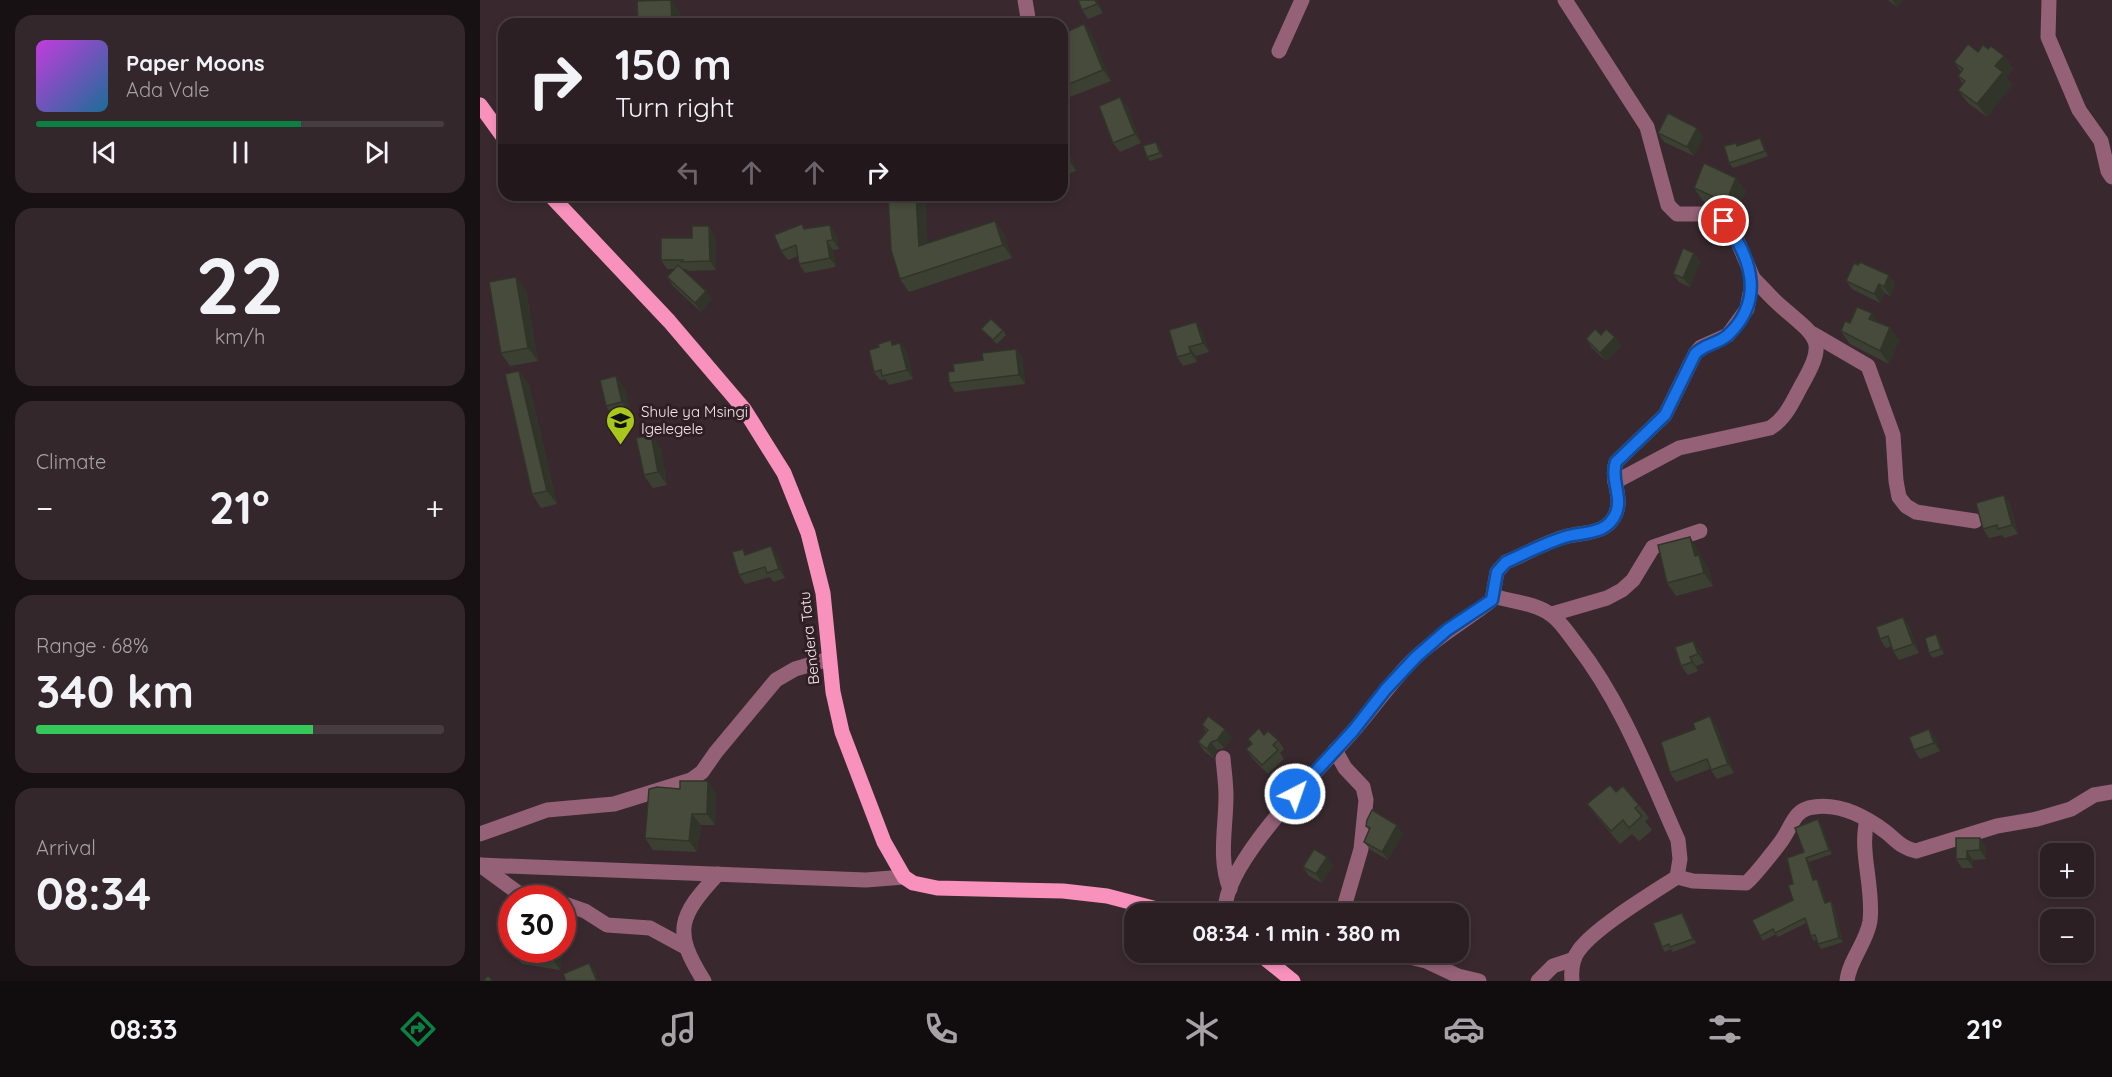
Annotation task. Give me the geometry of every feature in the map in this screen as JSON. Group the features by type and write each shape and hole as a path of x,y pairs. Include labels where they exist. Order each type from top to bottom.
{"main road":[{"path":"480,105 498,130"},
{"name":"Bendera Tatu","path":"556,201 669,321 744,409 784,473 808,533 823,593 829,659 842,732 884,842 904,877"},
{"path":"904,877 913,884 937,888 1063,891 1107,896 1134,903"},
{"path":"1271,963 1293,981"}],"street":[{"path":"1024,0 1028,18"},
{"path":"1279,51 1302,0"},
{"path":"1565,0 1647,127 1668,205 1677,214 1709,214 1724,221 1735,235 1753,278 1813,334 1868,366 1893,435 1896,481 1899,497 1906,506 1916,512 1975,521"},
{"path":"2049,0 2048,37 2079,110 2101,141 2108,171 2112,177"},
{"path":"1225,903 1243,862 1272,824 1416,657 1494,596 1497,572 1506,562 1568,536 1589,534 1611,522 1618,506 1613,469 1616,462 1665,415 1695,354 1701,348 1728,335 1747,309 1753,278"},
{"path":"1615,482 1679,448 1744,436 1779,423 1815,362 1817,348 1813,334"},
{"path":"1552,615 1607,598 1633,580 1653,547 1700,531"},
{"path":"1494,596 1512,603 1539,607 1552,615 1597,670 1628,729 1678,840 1680,859 1677,877 1593,936 1578,951 1574,959 1571,967 1572,981"},
{"path":"480,834 547,810 614,804 691,780 702,772 776,680 795,669 829,659"},
{"path":"1335,750 1345,768 1363,787 1366,800 1361,849 1345,903"},
{"path":"1223,758 1226,795 1223,856 1224,874 1230,889"},
{"path":"1677,877 1694,881 1746,883 1784,837 1788,826 1802,810 1832,806 1867,820 1904,849 1916,851 1997,826 2037,819 2071,809 2094,795 2112,792"},
{"path":"1847,981 1870,924 1871,888 1864,832 1867,820"},
{"path":"507,885 480,866 866,880 904,877"},
{"path":"704,981 685,947 682,934 686,912 718,874"},
{"path":"576,907 615,927 650,928 685,947"},
{"path":"1538,981 1553,966 1574,959"},
{"path":"1431,963 1479,981"}],"building":[{"path":"671,0 672,18 638,18 637,1"},
{"path":"1078,0 1095,0 1097,4 1082,10"},
{"path":"1084,24 1103,70 1068,85 1068,31"},
{"path":"1968,44 1978,52 1983,45 1988,49 1991,46 2004,56 1995,66 2003,72 1977,104 1958,90 1965,81 1958,76 1963,69 1954,62"},
{"path":"1120,97 1135,134 1113,143 1099,106"},
{"path":"1668,113 1697,128 1687,147 1658,133"},
{"path":"1760,138 1765,151 1729,163 1724,146 1736,143 1737,146"},
{"path":"1156,142 1160,153 1147,157 1143,146"},
{"path":"1704,163 1736,178 1726,202 1694,188"},
{"path":"888,201 916,201 919,246 995,221 1003,245 900,279 891,250"},
{"path":"802,224 804,229 830,225 833,240 827,241 830,258 799,264 796,245 781,251 774,235"},
{"path":"692,226 709,226 710,261 661,260 661,238 692,238"},
{"path":"1683,248 1694,253 1683,278 1673,274"},
{"path":"1860,262 1889,275 1884,287 1879,284 1874,294 1846,281 1854,263 1858,265"},
{"path":"678,265 706,291 695,303 667,277"},
{"path":"516,277 528,348 501,353 489,282"},
{"path":"1857,307 1872,313 1869,319 1890,327 1880,351 1841,331 1845,321 1850,323"},
{"path":"991,319 1003,330 993,340 981,329"},
{"path":"1196,322 1203,343 1189,347 1191,353 1177,357 1169,330"},
{"path":"1595,329 1601,335 1606,329 1615,337 1600,353 1586,339"},
{"path":"891,340 892,345 900,343 907,370 882,376 881,370 874,372 869,350"},
{"path":"1016,349 1019,375 949,383 948,372 954,371 953,364 983,360 982,353"},
{"path":"519,371 547,491 532,494 505,374"},
{"path":"616,376 622,402 606,406 600,380"},
{"path":"651,435 658,472 644,475 636,438"},
{"path":"2004,495 2012,525 1998,529 1997,525 1983,529 1976,503"},
{"path":"1690,537 1695,556 1699,555 1704,573 1667,583 1658,545"},
{"path":"771,546 779,569 767,573 765,567 739,575 732,552 743,549 745,555"},
{"path":"1903,617 1913,644 1893,651 1888,636 1880,639 1876,627"},
{"path":"1936,634 1941,649 1929,653 1925,638"},
{"path":"1693,641 1698,654 1690,657 1692,662 1681,666 1675,647"},
{"path":"1208,716 1225,729 1207,749 1198,742 1208,730 1202,725"},
{"path":"1710,716 1728,764 1711,770 1707,759 1670,773 1661,742 1695,729 1693,723"},
{"path":"1259,728 1264,735 1268,731 1278,740 1273,745 1278,750 1262,765 1246,749 1252,744 1248,739"},
{"path":"1929,729 1934,743 1914,750 1909,737"},
{"path":"680,781 708,781 707,814 692,814 689,841 645,838 649,789 657,787 680,789"},
{"path":"1610,785 1616,792 1623,786 1639,805 1635,808 1642,816 1629,828 1623,820 1611,831 1587,804"},
{"path":"1372,810 1397,825 1382,852 1364,842 1370,828 1366,826 1367,820"},
{"path":"1818,819 1829,850 1806,858 1813,880 1817,879 1825,903 1831,901 1839,938 1818,944 1815,935 1811,936 1805,918 1775,933 1773,929 1760,936 1752,920 1793,900 1788,885 1793,884 1787,858 1804,852 1795,828"},
{"path":"1956,838 1980,838 1980,850 1967,851 1967,859 1956,859"},
{"path":"1314,849 1327,857 1316,874 1303,867"},
{"path":"1682,913 1693,939 1670,947 1669,944 1662,947 1653,923"},
{"path":"589,963 597,981 566,981 563,974"},
{"path":"488,976 493,981 483,981"}],"place":[{"name":"Shule ya Msingi Igelegele","path":"620,446"}],"route":[{"path":"1295,794 1416,657 1447,630 1492,600 1500,567 1506,562 1568,536 1589,534 1611,522 1617,513 1618,506 1613,469 1616,462 1665,415 1695,354 1701,348 1728,335 1747,309 1753,278 1735,235 1724,221"}]}
